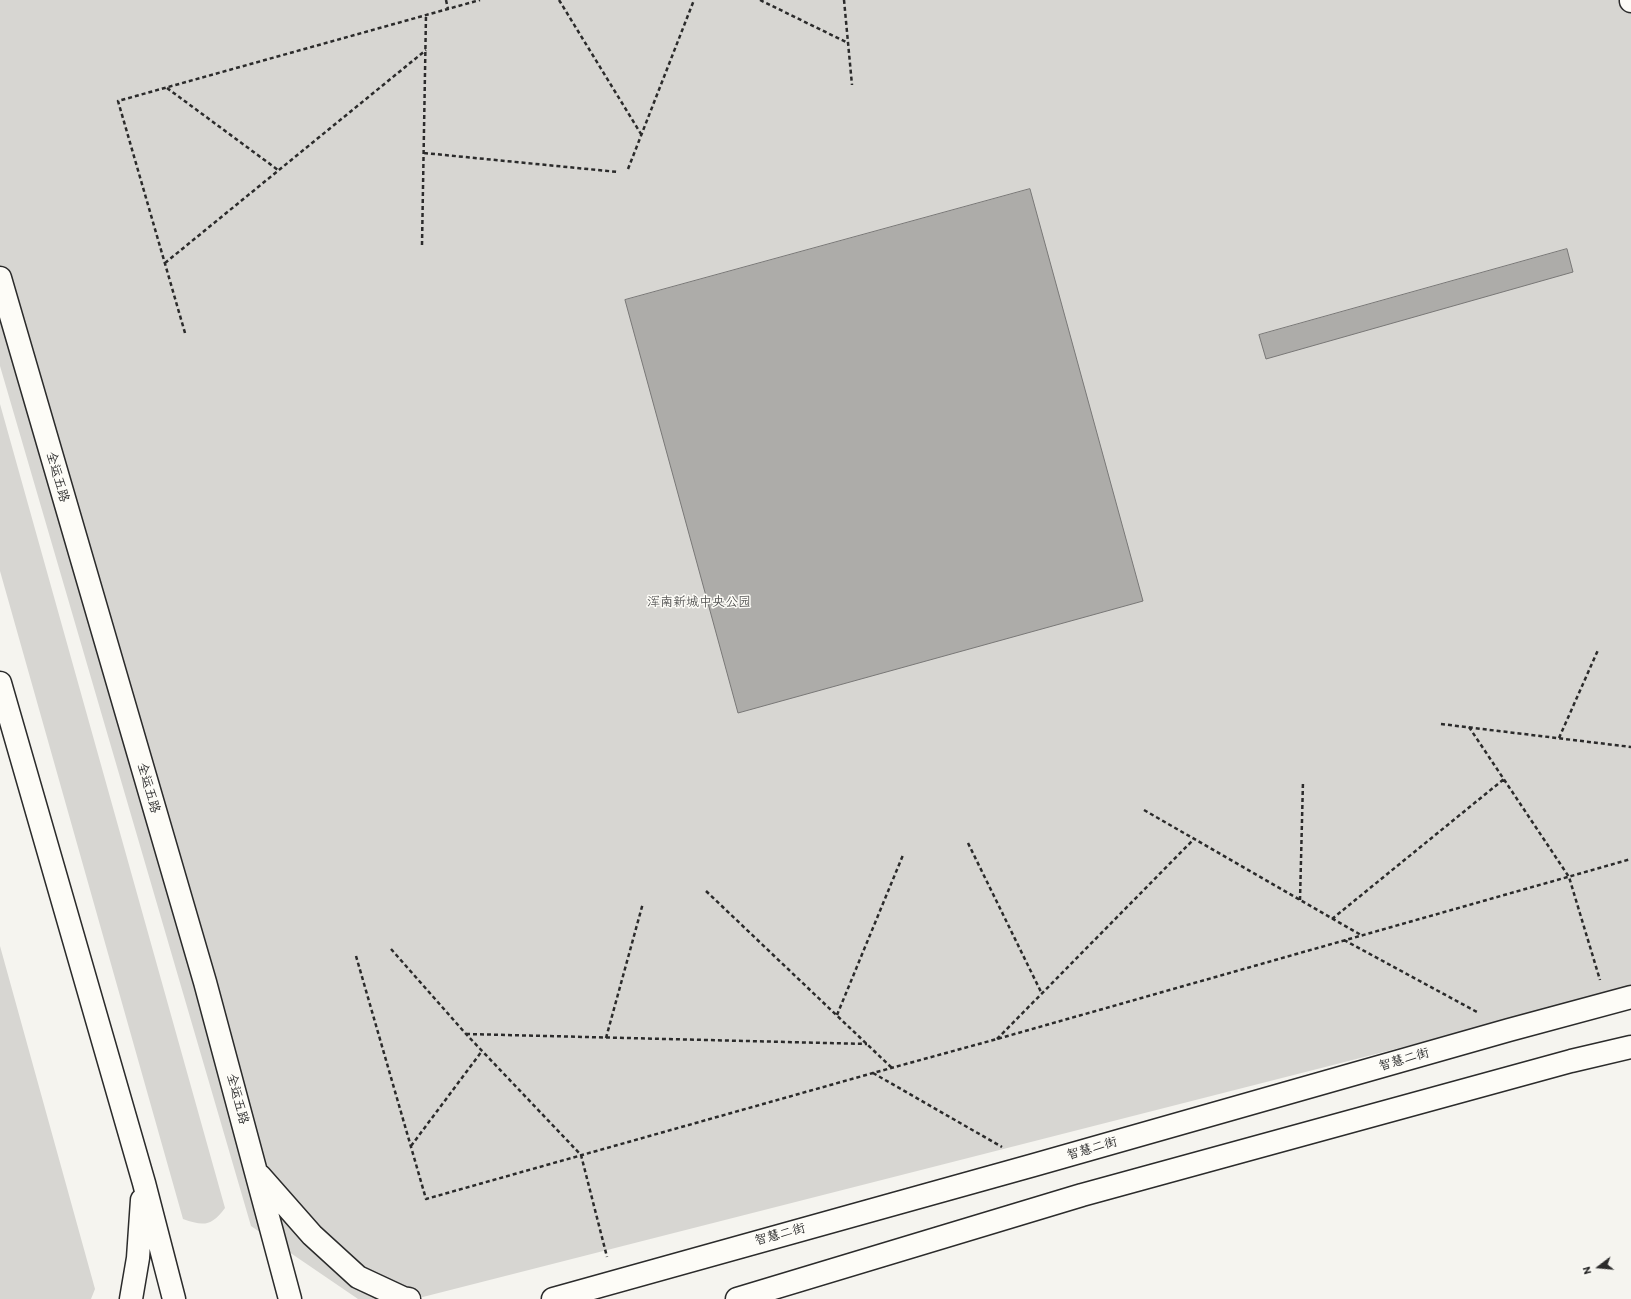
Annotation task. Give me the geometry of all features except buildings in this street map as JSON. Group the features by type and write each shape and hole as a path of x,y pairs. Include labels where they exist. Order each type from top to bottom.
{"main road":[{"name":"全运五路","path":"0,278 205,982 290,1299"},
{"path":"0,683 144,1183 174,1299"},
{"name":"智慧二街","path":"553,1299 1631,997"},
{"path":"737,1299 1082,1195 1571,1061 1631,1047"},
{"path":"256,1172 312,1235 358,1277 409,1299"},
{"path":"131,1299 138,1258 144,1183"}],"path":[{"path":"446,0 448,9"},
{"path":"185,333 118,101 480,0"},
{"path":"559,0 642,134"},
{"path":"628,169 694,0"},
{"path":"760,0 848,43"},
{"path":"844,0 852,86"},
{"path":"422,245 426,15"},
{"path":"165,263 426,50"},
{"path":"167,88 278,170"},
{"path":"424,153 618,172"},
{"path":"1559,738 1598,650"},
{"path":"1441,724 1631,747"},
{"path":"1469,727 1569,877 1608,1004"},
{"path":"1332,919 1504,779"},
{"path":"1300,900 1303,781"},
{"path":"1144,810 1361,936"},
{"path":"997,1039 1194,839"},
{"path":"968,843 1042,994"},
{"path":"837,1015 903,855"},
{"path":"356,956 426,1199 1631,859"},
{"path":"706,891 893,1068"},
{"path":"606,1038 643,903"},
{"path":"1343,940 1509,1030"},
{"path":"391,949 466,1034 581,1155 613,1282"},
{"path":"466,1034 867,1044"},
{"path":"411,1146 482,1051"},
{"path":"873,1073 1034,1165"}],"green space":[{"name":"浑南新城中央公园","path":"0,0 1631,0 1631,989 415,1299 358,1299 251,1226 0,366"},
{"path":"0,404 225,1208 211,1222 201,1224 183,1219 0,571"},
{"path":"0,946 95,1289 91,1299 0,1299"}],"shaded area":[{"path":"1030,189 1143,601 738,713 625,300"},
{"path":"1567,249 1573,272 1266,359 1259,335"}]}
